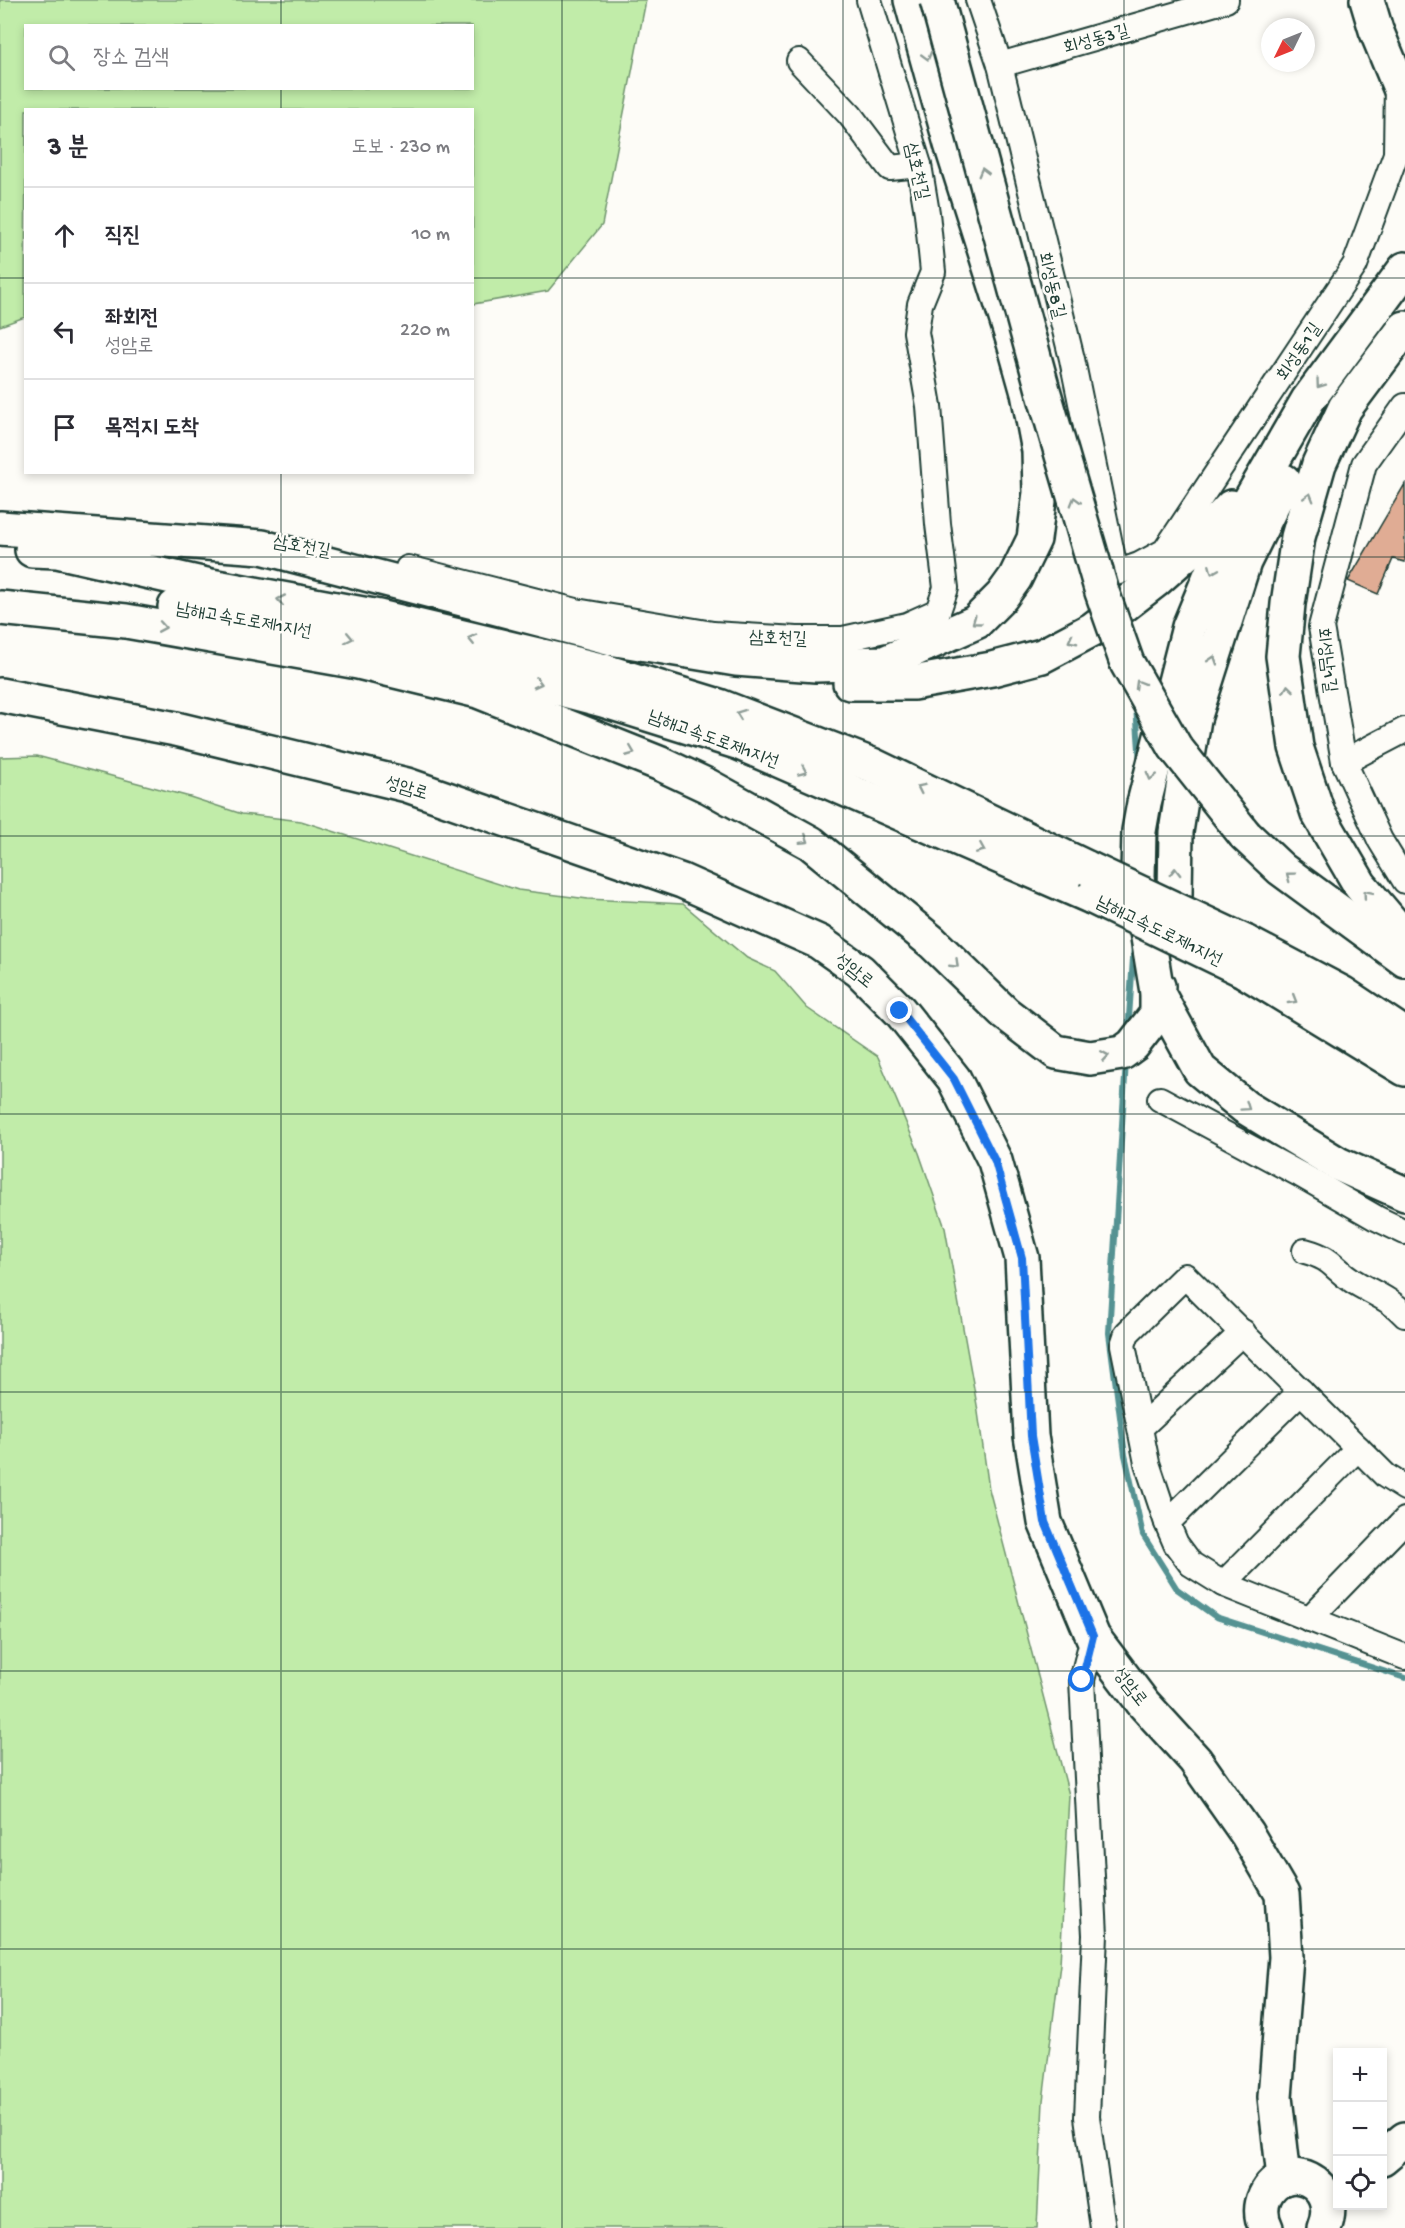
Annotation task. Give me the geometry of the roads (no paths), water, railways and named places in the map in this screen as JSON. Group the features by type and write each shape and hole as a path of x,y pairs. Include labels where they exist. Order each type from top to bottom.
{"main road":[{"path":"0,528 262,547 616,639 736,659 816,665 884,663 976,622 1002,596 1034,539 1040,493 1039,451 1020,363 951,144 911,0"},
{"path":"937,0 1042,390 1102,592 1127,663 1175,747 1245,835 1281,869 1405,960"},
{"path":"1388,0 1371,15 1401,91"},
{"path":"1405,245 1399,287 1285,480 1244,562 1194,719 1176,832 1175,895 1157,992 1200,1070 1245,1107 1338,1164 1405,1194"},
{"path":"0,608 126,621 358,662 478,692 708,786 811,843 932,942 1005,1013 1056,1052 1090,1058 1122,1053 1132,1045 1157,1014 1157,992 1138,877 1139,831 1144,803 1189,627 1220,552 1308,400 1399,287"},
{"path":"1405,328 1345,408 1318,464 1298,537 1283,656 1296,747 1318,813 1360,885 1405,938"},
{"path":"57,551 189,560 298,573 410,599 652,662 764,683 913,683 992,669 1042,656 1093,629 1136,583 1192,548 1231,507 1282,446"},
{"name":"남해고속도로제1지선","path":"0,548 57,551 211,586 379,617 623,676 719,706 872,765 1090,883 1244,956 1342,993 1405,1035"},
{"name":"남해고속도로제1지선","path":"0,589 155,603 268,622 422,653 603,700 737,742 1090,883"},
{"name":"성암로","path":"0,695 176,729 407,785 682,881 819,942 860,971 900,1011 954,1079 995,1161 1022,1258 1031,1436 1045,1522 1093,1636 1143,1703 1195,1760 1247,1834 1282,1894 1286,1957 1275,2097 1284,2178"},
{"name":"남해고속도로제1지선","path":"1244,956 1405,1069"},
{"path":"1266,2228 1261,2212 1262,2201 1267,2191 1284,2178 1294,2176 1313,2182 1329,2205"}],"street":[{"name":"삼호천길","path":"0,512 135,522 232,533 342,552 576,611 713,634 843,639 907,625 938,610 946,588 938,524 929,406 916,332 920,304 933,272 927,213 919,165 868,0"},
{"name":"회성동8길","path":"978,0 1000,65 1072,359 1136,583"},
{"name":"회성동3길","path":"1000,65 1226,0"},
{"path":"799,60 850,115 890,168 919,165"},
{"name":"회성동1길","path":"1136,583 1139,565 1165,551 1355,265 1396,154 1401,91"},
{"name":"회성남1길","path":"1405,406 1364,464 1321,627 1344,762 1380,840 1405,881"},
{"path":"1344,762 1405,730"},
{"path":"1160,1099 1405,1232"},
{"path":"1305,1251 1329,1260 1351,1280 1390,1302 1405,1314"},
{"path":"1405,1488 1386,1476 1185,1276 1127,1333 1123,1345 1147,1463 1176,1544 1191,1564 1223,1584 1405,1657"},
{"path":"1141,1427 1243,1332"},
{"path":"1167,1523 1301,1391"},
{"path":"1223,1584 1358,1448"},
{"path":"1309,1619 1405,1520"},
{"path":"1093,1636 1082,1680 1095,1935 1087,2116 1103,2228"}],"waterway":[{"path":"1136,706 1140,764"},
{"path":"1128,1032 1134,944"},
{"path":"1126,1061 1109,1333 1125,1455 1143,1535 1177,1589 1216,1617 1405,1678"}]}
